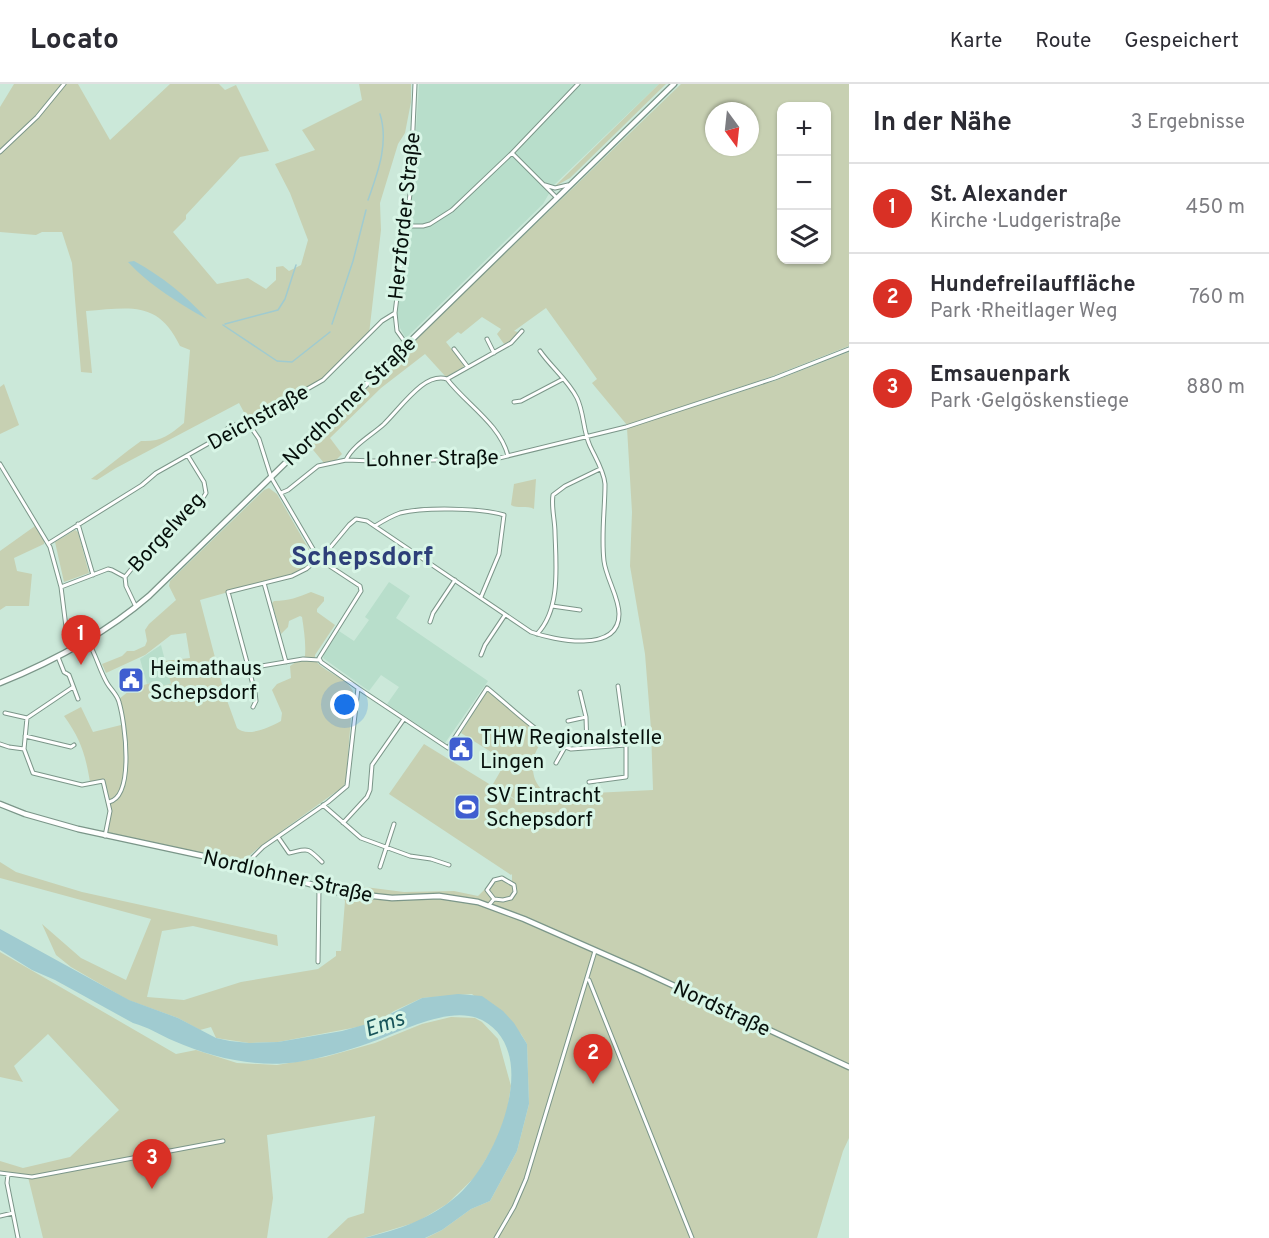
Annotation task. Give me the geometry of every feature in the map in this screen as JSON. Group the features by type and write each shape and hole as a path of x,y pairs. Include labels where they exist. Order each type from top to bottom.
{"main road":[{"name":"Nordhorner Straße","path":"0,683 73,649 135,607 674,84"},
{"name":"Nordlohner Straße","path":"0,804 33,816 105,836 245,865 319,887 353,894 392,898 449,897 489,905 574,942"},
{"name":"Nordstraße","path":"574,942 849,1066"}],"street":[{"path":"0,152 37,117 64,84"},
{"name":"Herzforder Straße","path":"407,345 397,331 395,313 411,170 415,84"},
{"path":"406,226 430,224 452,210 512,153 578,84"},
{"path":"512,153 556,197"},
{"path":"543,184 555,188 570,185"},
{"name":"Deichstraße","path":"49,543 142,485 156,473 218,438 228,428 257,417 295,398 323,380 382,321 395,313"},
{"path":"346,460 351,451 385,423 420,386 435,378 447,379 511,343 522,331"},
{"path":"487,339 494,353"},
{"path":"454,349 467,366"},
{"name":"Lohner Straße","path":"281,493 318,466 346,460 486,460 626,427 775,378 849,349"},
{"path":"253,706 256,701 249,668 228,592 299,573 329,549 349,525 361,518 537,634 561,639 591,641 609,634 618,622 619,608 604,564 605,484 586,437 577,399 540,351"},
{"path":"447,379 503,441 508,456"},
{"path":"514,402 528,398 563,379"},
{"path":"246,420 259,439 271,477 318,558 360,586 362,591 320,655 320,660"},
{"name":"Borgelweg","path":"135,607 125,578 150,546 201,501 206,493 204,482 188,456"},
{"path":"0,464 49,543 61,587 67,635 73,649"},
{"path":"537,634 547,620 552,606 555,581 553,495 565,486 600,469"},
{"path":"375,526 393,516 412,511 449,510 504,515 499,554 481,597"},
{"path":"78,524 93,575"},
{"name":"Borgelweg","path":"61,587 112,570 125,578"},
{"path":"430,622 433,613 455,580"},
{"path":"264,583 286,662"},
{"path":"552,606 580,610"},
{"path":"481,655 505,615"},
{"path":"87,640 108,685 118,698 123,720 126,767 124,782 119,796 114,801 108,802"},
{"path":"58,657 64,672 69,675 78,699"},
{"path":"249,668 303,659 320,660 448,748 488,688 545,736 565,747 571,749 626,746"},
{"path":"589,782 626,777 626,746 618,686"},
{"path":"5,713 27,718 73,687"},
{"path":"245,865 252,856 347,786 358,688"},
{"path":"580,692 586,717 587,748"},
{"path":"568,721 586,717"},
{"path":"27,718 24,749 33,773 82,785 103,781 110,811 105,836"},
{"path":"343,823 367,797 370,790 372,765 404,719"},
{"path":"25,736 71,747 74,745"},
{"path":"0,744 24,749"},
{"path":"556,763 565,747"},
{"path":"323,805 361,838 410,856 449,865"},
{"path":"380,867 393,824"},
{"path":"278,837 289,853 301,849 313,852 322,862"},
{"path":"502,878 514,885 515,892 510,898 494,899 487,890 494,880 502,878"},
{"path":"318,962 319,887"},
{"path":"489,905 494,899"},
{"path":"496,1238 514,1208 526,1179 595,951"},
{"path":"588,978 692,1238"},
{"path":"0,1173 32,1177 223,1141"},
{"path":"8,1174 7,1183 18,1238"},
{"path":"0,1216 13,1214"}],"shaded area":[{"path":"14,84 78,84 110,140 170,84 219,84 225,90 236,85 269,151 240,157 173,232 217,284 248,278 266,289 276,280 276,267 283,266 289,271 301,265 308,240 290,193 275,164 315,150 302,130 362,100 359,84 411,84 411,102 405,133 398,144 380,203 381,230 369,334 323,379 295,396 258,415 247,418 239,403 97,480 91,479 141,441 164,437 184,423 190,350 180,346 171,331 152,314 129,309 86,311 92,373 81,372 72,263 62,232 42,232 36,235 0,232 0,107"},
{"path":"419,84 659,84 554,185 543,204 405,337 397,315 412,193"},
{"path":"659,84 666,84 570,178 554,187"},
{"path":"681,84 849,84 849,346 773,376 627,425 592,383 597,379 546,308 514,331 518,332 511,341 504,344 497,334 501,329 482,317 461,334 458,332 446,342 465,366 446,377 425,354 381,388 330,438 342,454 336,460 324,463 309,445"},
{"path":"849,352 849,1138 817,1238 426,1238 442,1230 471,1209 490,1201 517,1151 529,1104 527,1044 521,1034 472,994 422,998 363,1026 278,1042 249,1043 216,1038 211,1027 200,1030 178,1018 128,1000 71,967 56,955 42,924 81,958 126,980 151,919 0,878 0,862 16,872 82,892 277,935 278,946 193,926 162,931 147,997 184,1000 241,982 318,969 336,956 336,951 341,951 345,901 337,887 341,884 404,892 454,891 478,896 492,882 502,878 512,883 512,874 389,794 424,744 525,806 493,784 504,765 499,757 461,733 488,688 545,736 536,752 533,764 536,782 543,790 554,795 653,790 645,654 630,566 632,512 627,428 774,381"},
{"path":"4,384 19,425 0,434 0,387"},
{"path":"536,479 534,509 511,505 514,484"},
{"path":"269,488 277,494 314,558 304,569 292,574 200,600 224,692 237,728 241,731 252,732 281,721 282,713 272,690 277,684 291,678 290,666 305,656 302,617 289,621 288,627 281,634 272,603 311,592 324,597 317,612 335,625 315,655 315,660 346,682 353,691 344,786 244,860 106,835 108,813 101,780 90,782 82,747 64,716 81,707 93,732 121,725 123,720 119,699 139,683 140,686 151,683 153,688 171,684 165,661 190,658 186,633 171,635 145,655 106,673 102,664 122,656 127,651 134,651 145,646 147,641 145,630 149,624 176,600 169,586 170,581 264,490"},
{"path":"35,526 44,544 14,558 17,571 32,574 29,606 6,606 0,610 0,551"},
{"path":"75,530 78,532 89,573 64,582 55,542"},
{"path":"389,582 410,596 396,618 488,681 445,743 387,704 399,687 381,675 369,691 323,658 339,631 354,641 369,620 365,617"},
{"path":"161,645 171,684 152,688 151,683 147,684 140,659"},
{"path":"0,952 176,1054 196,1050 237,1063 277,1065 325,1057 375,1043 422,1024 451,1017 475,1018 498,1039 511,1086 507,1112 497,1140 476,1176 447,1204 417,1222 364,1238 327,1238 348,1218 364,1213 375,1116 267,1135 273,1198 267,1238 43,1238 28,1177 0,1171 0,1161 23,1168 70,1157 119,1110 48,1034 14,1066 23,1082 0,1077"}],"water":[{"path":"134,261 173,287 207,319 155,286 128,262"},
{"name":"Ems","path":"0,929 129,1000 178,1018 216,1038 230,1041 278,1042 342,1031 374,1022 422,998 458,994 482,996 503,1011 514,1023 527,1044 529,1104 517,1151 490,1201 471,1209 442,1230 425,1238 364,1238 402,1227 437,1211 458,1195 472,1179 498,1134 507,1107 511,1081 509,1056 500,1035 482,1020 455,1015 425,1022 352,1049 298,1062 267,1064 219,1057 133,1023 55,980 32,970 0,950"}],"waterway":[{"path":"368,200 379,168 383,147 380,114"},
{"path":"332,324 353,261 366,210"},
{"path":"225,324 278,310 285,299 296,265"},
{"path":"223,325 277,361 292,362 330,332"}],"place":[{"name":"St. Alexander","path":"81,665"},
{"name":"Heimathaus Schepsdorf","path":"131,680"},
{"name":"THW Regionalstelle Lingen","path":"461,749"},
{"name":"SV Eintracht Schepsdorf","path":"467,807"},
{"name":"Hundefreilauffläche","path":"593,1084"},
{"name":"Emsauenpark","path":"152,1189"}],"district":[{"name":"Schepsdorf","path":"362,556"}]}
